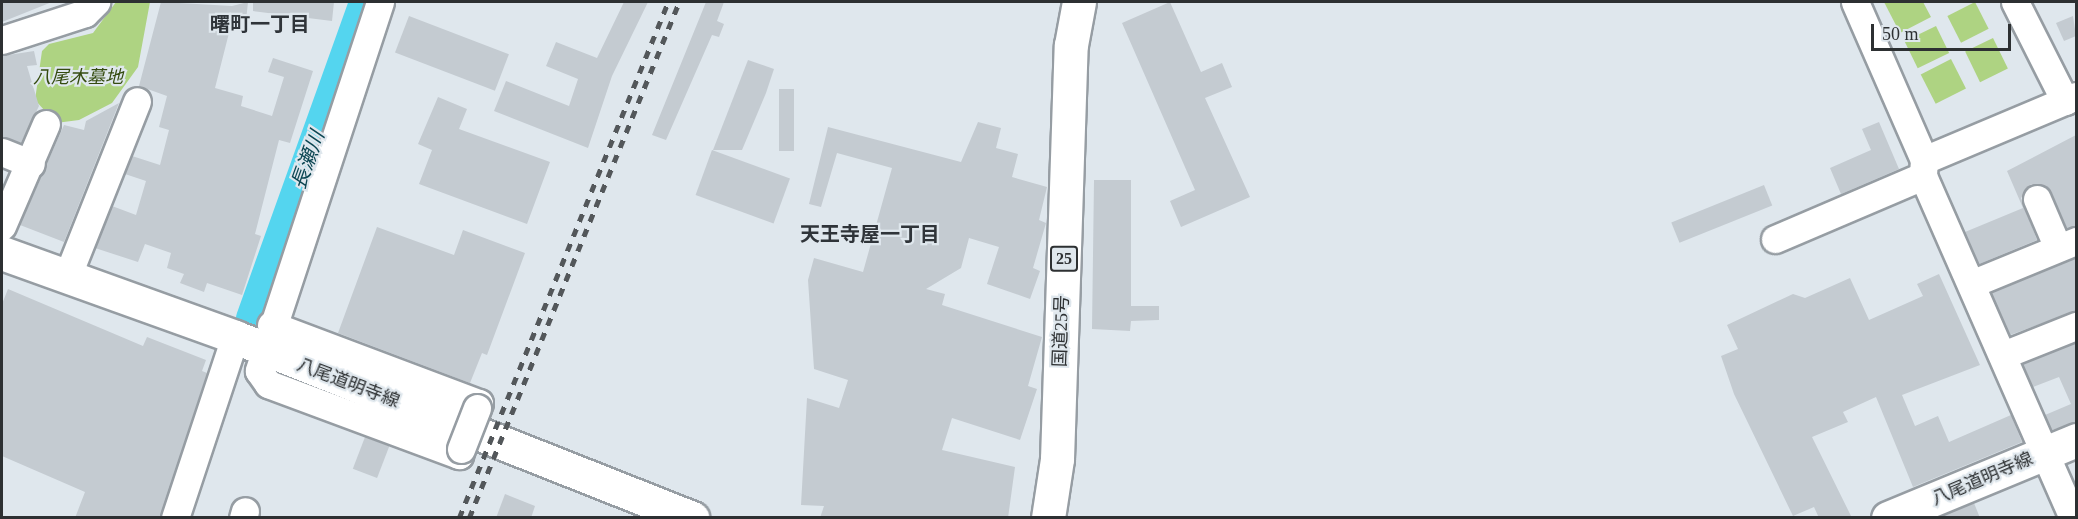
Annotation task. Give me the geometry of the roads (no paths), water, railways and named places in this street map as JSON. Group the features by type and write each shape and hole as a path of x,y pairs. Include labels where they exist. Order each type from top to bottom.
{"main road":[{"name":"国道25号","path":"1048,518 1057,459 1071,45 1079,2"},
{"name":"八尾道明寺線","path":"2,253 235,337 268,337 693,518"},
{"name":"八尾道明寺線","path":"1888,518 2076,440"}],"street":[{"path":"2,40 69,9 96,2"},
{"path":"268,337 479,403 459,455 268,384 259,371 268,337 380,2"},
{"path":"1855,2 1971,284 2073,518"},
{"path":"1775,239 2071,99 2016,2"},
{"path":"67,277 136,101"},
{"path":"2,226 31,164 46,124"},
{"path":"2,152 31,164"},
{"path":"1971,284 2067,244 2037,199"},
{"path":"2003,355 2076,326"},
{"path":"175,518 235,337"}],"waterway":[{"name":"長瀬川","path":"252,318 365,2"}],"railway":[{"path":"459,518 668,2"},
{"path":"469,518 679,2"}],"district":[{"name":"曙町一丁目","path":"260,24"},
{"name":"天王寺屋一丁目","path":"870,234"}],"park label":[{"name":"八尾木墓地","path":"78,77"}]}
